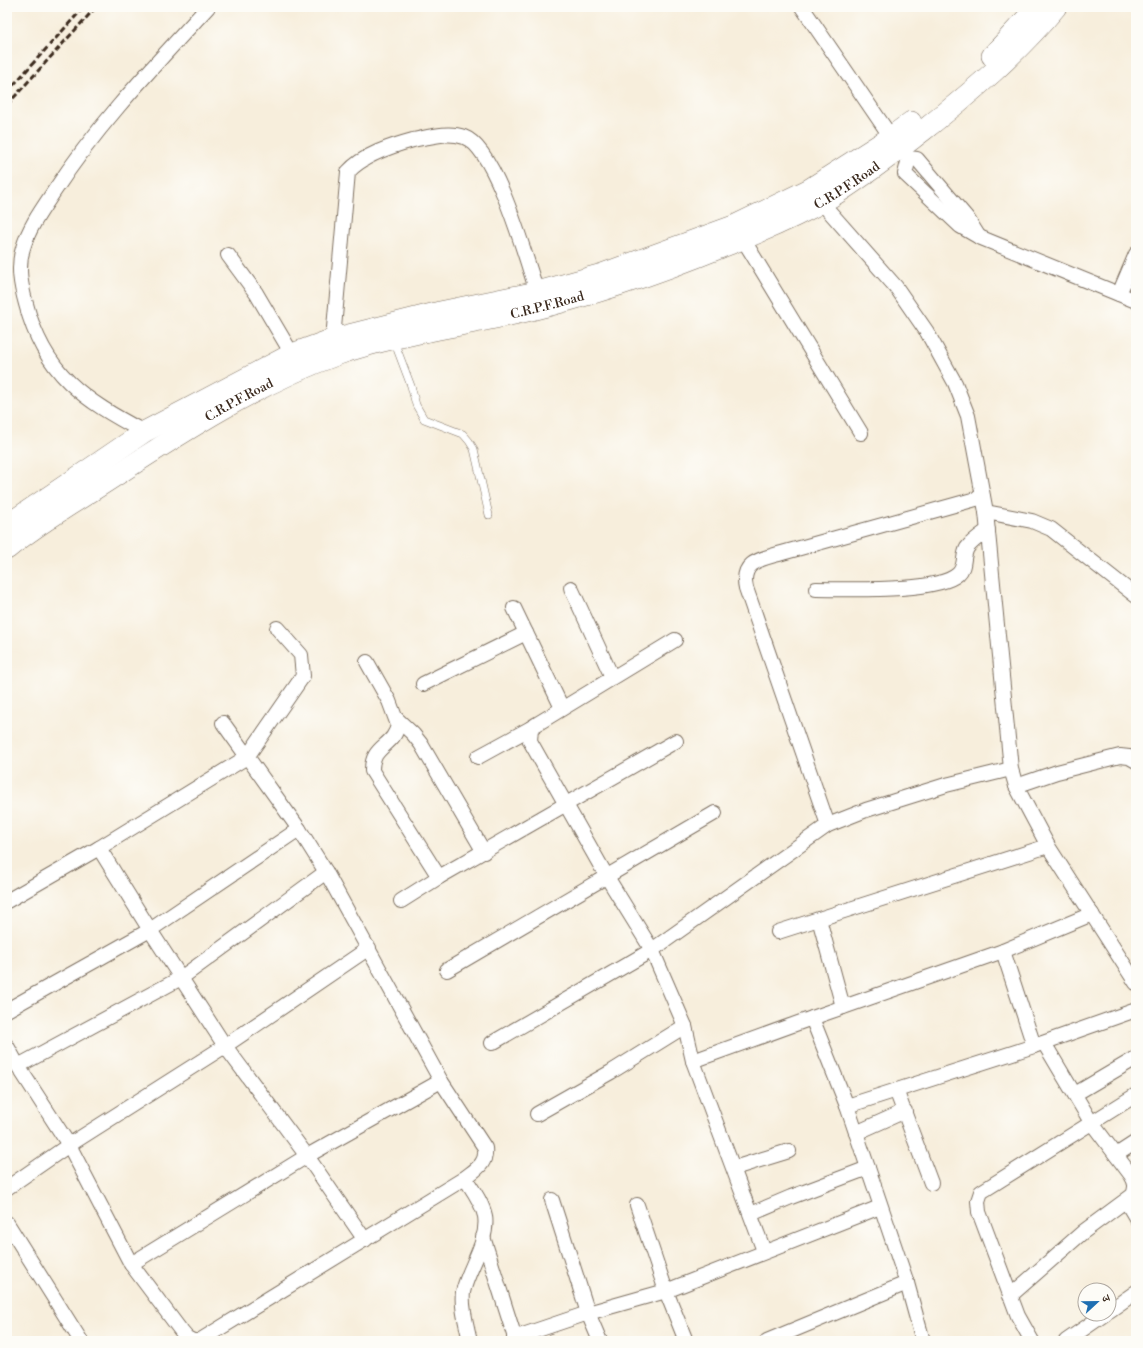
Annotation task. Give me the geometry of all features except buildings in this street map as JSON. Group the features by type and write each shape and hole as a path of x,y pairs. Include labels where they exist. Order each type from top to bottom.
{"main road":[{"name":"C.R.P.F.Road","path":"7,525 144,432 292,354 333,339 440,312 537,292 602,274 736,225 900,148 966,79 1001,48 1037,7"},
{"name":"C.R.P.F.Road","path":"7,549 37,527 180,434 258,389 288,375 340,354 393,339 527,311 595,293 654,274 743,239 784,221 821,202 884,162 994,73 1031,36 1056,7"}],"street":[{"path":"144,432 103,410 85,396 68,382 44,352 35,334 20,285 19,266 23,248 36,220 71,166 108,117 208,7"},
{"path":"802,7 900,148 905,174 960,226 979,237 1136,301"},
{"path":"333,339 348,172 363,159 404,142 443,135 465,137 472,142 482,154 503,192 537,292"},
{"path":"821,202 896,287 927,332 955,383 968,416 986,512 1011,770 1016,786 1048,846 1136,983"},
{"path":"743,239 861,433"},
{"path":"1119,294 1136,254"},
{"path":"228,255 256,293 292,354"},
{"path":"828,825 746,588 744,577 746,569 750,564 782,553 983,497"},
{"path":"986,512 1032,521 1051,529 1136,596"},
{"path":"816,589 889,589 935,583 948,579 957,575 962,570 967,549 988,530"},
{"path":"571,588 612,677"},
{"path":"514,608 562,708"},
{"path":"7,901 99,848 247,757 303,676 302,655 276,628"},
{"path":"422,684 526,633"},
{"path":"478,757 531,728 612,677 675,640"},
{"path":"367,662 389,701 396,719 397,731 393,738 375,755 372,763 372,771 439,877"},
{"path":"396,719 413,734 421,744 484,852"},
{"path":"7,1048 69,1145 131,1264 182,1332 187,1338 193,1341 199,1340 365,1240 465,1178 483,1164 486,1156 485,1148 441,1082 369,948 326,872 300,830 223,723"},
{"path":"531,728 530,741 607,877 652,950 684,1026 693,1061 764,1251"},
{"path":"401,901 439,877 676,741"},
{"path":"1016,786 1057,772 1120,756 1129,757 1136,760"},
{"path":"492,1043 652,950 828,825 866,810 946,784 1011,770"},
{"path":"447,970 715,813"},
{"path":"7,1010 150,930 300,830"},
{"path":"778,932 1048,846"},
{"path":"99,848 225,1046 307,1156 365,1240"},
{"path":"18,1066 181,978 326,872"},
{"path":"693,1061 1003,951 1092,914"},
{"path":"819,919 843,1007"},
{"path":"7,1188 69,1145 225,1046 369,948"},
{"path":"1003,951 1039,1045 1075,1094 1091,1122 1135,1181 1136,1187 1133,1195 1083,1232 1010,1296"},
{"path":"848,1106 1039,1045 1136,1010"},
{"path":"812,1018 848,1106 880,1207 907,1283 923,1341"},
{"path":"537,1114 611,1072 684,1026"},
{"path":"1075,1094 1136,1058"},
{"path":"131,1264 307,1156 441,1082"},
{"path":"896,1090 931,1183"},
{"path":"1032,1341 1018,1316 978,1212 978,1200 981,1192 1136,1095"},
{"path":"856,1133 904,1111"},
{"path":"1116,1155 1136,1142"},
{"path":"734,1168 789,1151"},
{"path":"751,1214 868,1168"},
{"path":"465,1178 485,1215 483,1236 463,1293 463,1304 470,1341"},
{"path":"552,1200 588,1313 600,1341"},
{"path":"1126,1201 1136,1218"},
{"path":"637,1205 666,1291 686,1341"},
{"path":"483,1236 515,1340 588,1313 666,1291 764,1251 880,1207"},
{"path":"7,1223 81,1341"},
{"path":"767,1341 907,1283"},
{"path":"1117,1305 1136,1292"},
{"path":"1066,1341 1093,1322"}],"lane":[{"path":"393,339 416,405 424,419 463,434 474,449 489,515"}],"railway":[{"path":"7,92 84,7"},
{"path":"7,105 96,7"}]}
